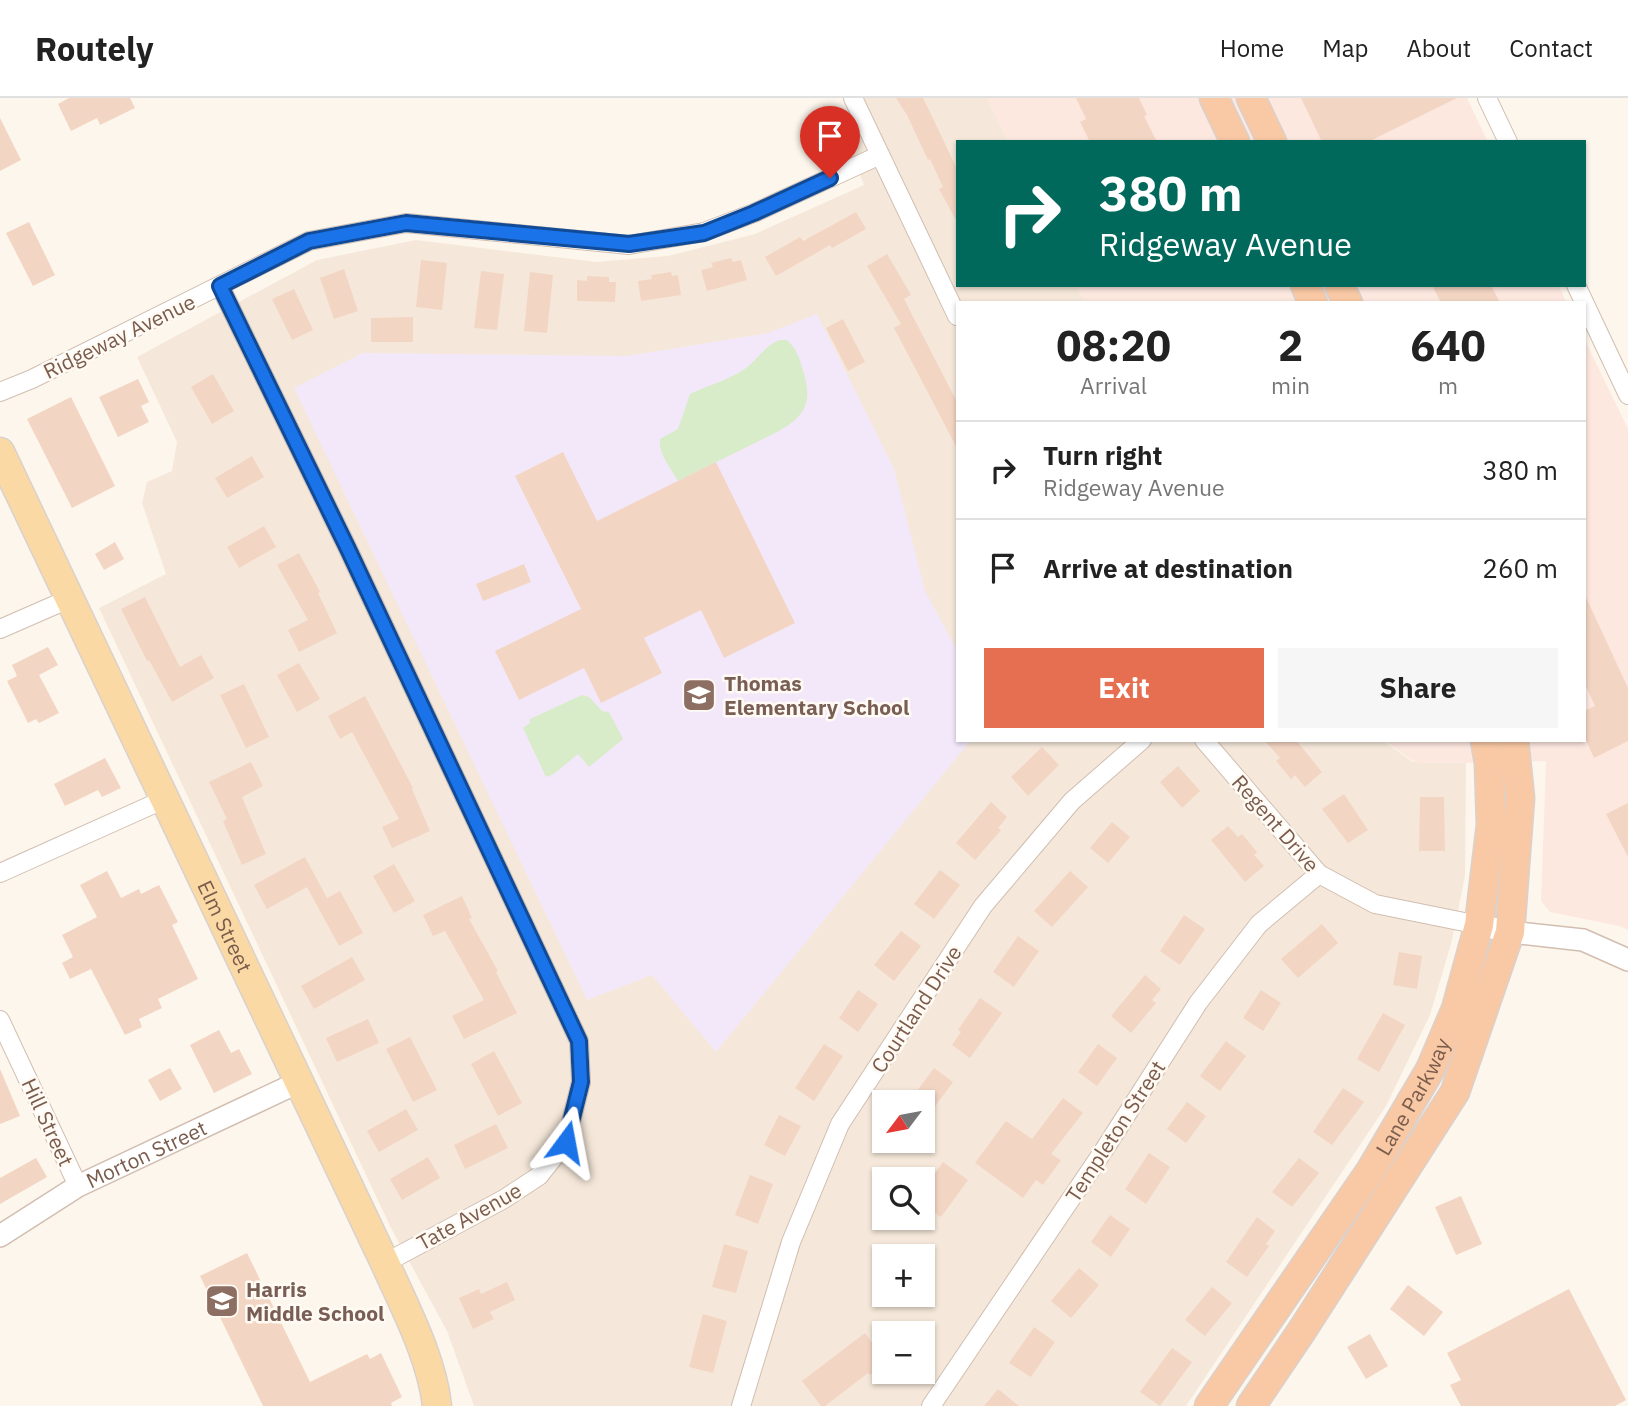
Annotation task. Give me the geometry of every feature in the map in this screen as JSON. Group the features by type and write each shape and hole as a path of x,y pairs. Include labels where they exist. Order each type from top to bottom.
{"highway":[{"path":"1214,98 1234,140"},
{"path":"1251,98 1271,140"},
{"name":"Lane Parkway","path":"1209,1406 1371,1170 1430,1070 1456,1009 1479,925 1491,825 1489,763 1485,742"},
{"name":"Lane Parkway","path":"1251,1406 1455,1092 1510,932 1521,798 1514,742"}],"main road":[{"name":"Elm Street","path":"0,452 385,1262 413,1325 435,1391 437,1406"}],"street":[{"path":"853,98 956,314"},
{"path":"1487,98 1507,140"},
{"name":"Ridgeway Avenue","path":"0,392 309,241 406,223 629,244 704,233 880,155"},
{"name":"Tate Avenue","path":"220,286 348,549 579,1041 581,1082 566,1142 539,1176 504,1199 385,1262"},
{"path":"1586,306 1628,395"},
{"path":"0,629 71,598"},
{"name":"Courtland Drive","path":"741,1406 791,1242 840,1124 983,906 1072,801 1140,742"},
{"name":"Regent Drive","path":"1206,742 1320,874 1375,904 1479,925"},
{"path":"0,873 165,799"},
{"name":"Templeton Street","path":"931,1406 1089,1172 1198,1003 1259,924 1320,874"},
{"path":"1479,925 1510,932 1583,940 1628,960"},
{"name":"Hill Street","path":"0,1020 78,1186"},
{"name":"Morton Street","path":"0,1236 78,1186 299,1082"}],"shaded area":[{"path":"852,98 988,98 1008,140 956,140 956,287 1079,287 1085,301 956,301 956,742 1385,742 1413,762 1466,763 1465,876 1451,944 1430,1015 1386,1106 1186,1406 474,1406 447,1331 391,1228 99,608 166,574 142,503 147,482 172,471 177,442 137,357 317,260 416,240 596,262 668,256 755,234 864,185 848,145"},
{"path":"987,98 1467,98 1487,140 1007,140"},
{"path":"1077,287 1559,287 1566,301 1084,301"},
{"name":"Thomas Elementary School","path":"817,314 894,469 925,591 956,648 956,742 969,742 716,1052 652,975 587,1000 294,388 363,353 627,356 768,333"},
{"path":"1586,342 1628,429 1628,930 1550,912 1541,901 1546,761 1415,762 1386,742 1586,742"}],"green space":[{"path":"787,340 793,347 803,370 807,398 802,413 779,431 678,481 663,455 660,439 678,429 690,394 739,372 770,345"},
{"path":"582,695 589,697 602,711 609,712 623,739 589,767 578,754 554,774 546,777 523,728 530,723 530,719"}],"building":[{"path":"69,98 130,98 135,108 100,125 97,118 71,131 58,104"},
{"path":"896,98 923,98 956,167 956,220 939,189 943,187 930,159 928,160"},
{"path":"1076,98 1139,98 1147,115 1144,116 1156,140 1089,140 1080,122 1086,119"},
{"path":"1301,98 1457,98 1372,140 1321,140"},
{"path":"0,118 21,160 0,171"},
{"path":"856,212 866,229 832,248 830,245 776,276 765,257 800,237 803,241"},
{"path":"29,222 55,275 33,286 6,233"},
{"path":"887,254 911,295 904,299 956,400 956,446 894,328 901,324 867,266"},
{"path":"731,258 733,262 741,260 747,280 707,291 701,270 713,267 711,263"},
{"path":"421,260 447,263 442,310 416,307"},
{"path":"344,269 358,311 334,319 320,278"},
{"path":"481,271 504,274 497,330 474,328"},
{"path":"530,272 553,275 547,333 524,331"},
{"path":"671,272 672,276 678,275 681,295 641,301 638,281 652,279 651,275"},
{"path":"587,276 609,277 609,282 616,282 615,302 577,301 577,280 587,281"},
{"path":"1433,287 1492,287 1499,301 1440,301"},
{"path":"294,289 313,330 292,340 272,299"},
{"path":"413,317 413,342 371,342 371,318"},
{"path":"843,319 865,362 848,371 826,328"},
{"path":"213,374 234,411 212,424 191,387"},
{"path":"138,379 149,402 141,406 149,422 118,437 99,397"},
{"path":"71,397 115,486 72,508 27,419"},
{"path":"563,452 597,521 716,462 795,623 724,658 701,610 644,638 662,673 601,703 584,668 519,700 495,651 581,609 515,476"},
{"path":"252,456 264,477 227,498 215,478"},
{"path":"264,526 276,547 239,568 227,547"},
{"path":"115,542 124,559 104,570 95,554"},
{"path":"299,553 320,592 318,593 337,633 299,652 288,630 308,620 277,565"},
{"path":"524,564 531,582 483,601 476,584"},
{"path":"145,597 180,667 201,655 214,678 172,702 149,660 147,661 121,609"},
{"path":"1586,597 1628,688 1628,741 1594,758 1586,740 1586,710 1595,706 1586,686"},
{"path":"48,647 58,665 39,675 59,713 39,723 36,719 28,723 7,681 17,676 12,665"},
{"path":"299,663 320,699 297,712 277,675"},
{"path":"244,684 269,737 246,748 220,695"},
{"path":"365,696 413,788 430,831 392,848 382,827 399,819 352,732 340,739 328,716"},
{"path":"1266,742 1298,742 1322,772 1305,787 1295,775 1291,779 1276,761 1280,758"},
{"path":"1042,747 1059,765 1028,796 1011,777"},
{"path":"105,758 121,788 102,797 98,790 65,806 54,784"},
{"path":"251,762 263,786 242,797 266,854 242,865 223,821 227,819 209,782"},
{"path":"1178,766 1200,791 1182,808 1160,782"},
{"path":"1344,794 1368,830 1348,843 1322,809"},
{"path":"1420,797 1444,797 1445,851 1419,851"},
{"path":"991,802 1007,817 998,828 1001,830 975,860 956,843"},
{"path":"1628,803 1628,857 1606,814"},
{"path":"1112,822 1130,837 1108,863 1090,848"},
{"path":"1228,826 1238,837 1242,834 1257,852 1254,855 1264,866 1245,882 1211,840"},
{"path":"305,857 327,898 340,891 363,933 339,946 307,887 267,909 254,885"},
{"path":"394,864 415,901 394,913 373,876"},
{"path":"940,870 960,885 934,919 914,904"},
{"path":"107,871 121,898 139,889 141,894 159,885 178,922 172,925 198,979 158,999 162,1008 139,1019 142,1027 125,1035 91,969 70,979 62,963 73,957 62,935 97,917 80,885"},
{"path":"1070,871 1088,887 1052,927 1034,911"},
{"path":"462,896 472,918 469,919 498,971 496,972 517,1013 464,1039 452,1016 484,1000 445,931 433,936 423,915"},
{"path":"1184,915 1205,929 1180,965 1160,951"},
{"path":"1322,924 1338,943 1298,978 1281,959"},
{"path":"901,931 921,946 894,981 874,965"},
{"path":"1018,936 1039,951 1014,987 993,972"},
{"path":"1399,952 1422,956 1417,989 1393,985"},
{"path":"352,957 365,980 314,1009 301,986"},
{"path":"1145,975 1161,989 1152,1000 1156,1003 1131,1033 1111,1016"},
{"path":"858,990 878,1004 858,1032 839,1018"},
{"path":"1261,990 1281,1003 1263,1031 1243,1018"},
{"path":"980,998 1002,1013 970,1058 952,1045 961,1032 958,1030"},
{"path":"1383,1013 1405,1025 1379,1072 1357,1059"},
{"path":"368,1019 379,1043 337,1062 326,1038"},
{"path":"219,1030 231,1053 239,1049 252,1074 214,1093 190,1045"},
{"path":"410,1037 437,1090 413,1102 386,1049"},
{"path":"1226,1041 1246,1056 1220,1091 1200,1076"},
{"path":"824,1044 843,1056 814,1101 795,1088"},
{"path":"1098,1044 1117,1058 1097,1086 1078,1072"},
{"path":"494,1051 522,1103 498,1116 471,1064"},
{"path":"170,1068 182,1089 160,1101 148,1080"},
{"path":"934,1068 953,1082 935,1106 935,1090 918,1090"},
{"path":"0,1069 20,1116 0,1124"},
{"path":"1343,1088 1364,1102 1332,1145 1313,1132"},
{"path":"1063,1098 1083,1113 1051,1154 1061,1160 1043,1185 1036,1180 1023,1198 975,1163 1006,1121 1032,1139"},
{"path":"1187,1102 1206,1116 1186,1143 1167,1129"},
{"path":"406,1109 418,1130 379,1152 367,1131"},
{"path":"779,1115 801,1126 785,1156 764,1145"},
{"path":"496,1124 508,1148 465,1169 454,1145"},
{"path":"1149,1153 1170,1167 1146,1204 1125,1189"},
{"path":"428,1157 440,1178 402,1200 390,1179"},
{"path":"36,1158 47,1177 0,1204 0,1178"},
{"path":"1299,1158 1319,1173 1292,1207 1272,1192"},
{"path":"943,1162 968,1180 941,1217 935,1213 935,1173"},
{"path":"750,1175 773,1184 758,1224 735,1215"},
{"path":"1461,1196 1482,1244 1456,1255 1435,1207"},
{"path":"1110,1215 1130,1229 1111,1257 1091,1242"},
{"path":"1257,1217 1275,1231 1266,1244 1269,1246 1247,1277 1226,1262"},
{"path":"724,1244 748,1251 736,1293 712,1287"},
{"path":"247,1253 310,1382 367,1354 370,1359 381,1353 402,1397 391,1403 392,1406 263,1406 200,1276"},
{"path":"1079,1268 1099,1285 1071,1318 1051,1301"},
{"path":"507,1282 515,1300 490,1312 494,1319 473,1329 459,1298 479,1289 481,1294"},
{"path":"1408,1285 1443,1312 1424,1336 1390,1309"},
{"path":"1212,1287 1232,1303 1205,1336 1185,1320"},
{"path":"1569,1289 1626,1400 1615,1406 1461,1406 1450,1385 1461,1380 1447,1353"},
{"path":"703,1314 727,1321 713,1373 689,1367"},
{"path":"1034,1327 1055,1342 1031,1377 1009,1363"},
{"path":"865,1333 872,1343 872,1373 868,1373 825,1406 821,1406 802,1381"},
{"path":"1370,1334 1388,1366 1366,1379 1347,1347"},
{"path":"1172,1348 1192,1362 1160,1406 1140,1392"},
{"path":"998,1389 1019,1406 984,1406"}],"place":[{"name":"Thomas Elementary School","path":"699,695"},
{"name":"Harris Middle School","path":"222,1301"}],"route":[{"path":"566,1142 581,1082 579,1041 348,549 220,286 309,241 406,223 629,244 704,233 830,178"}]}
